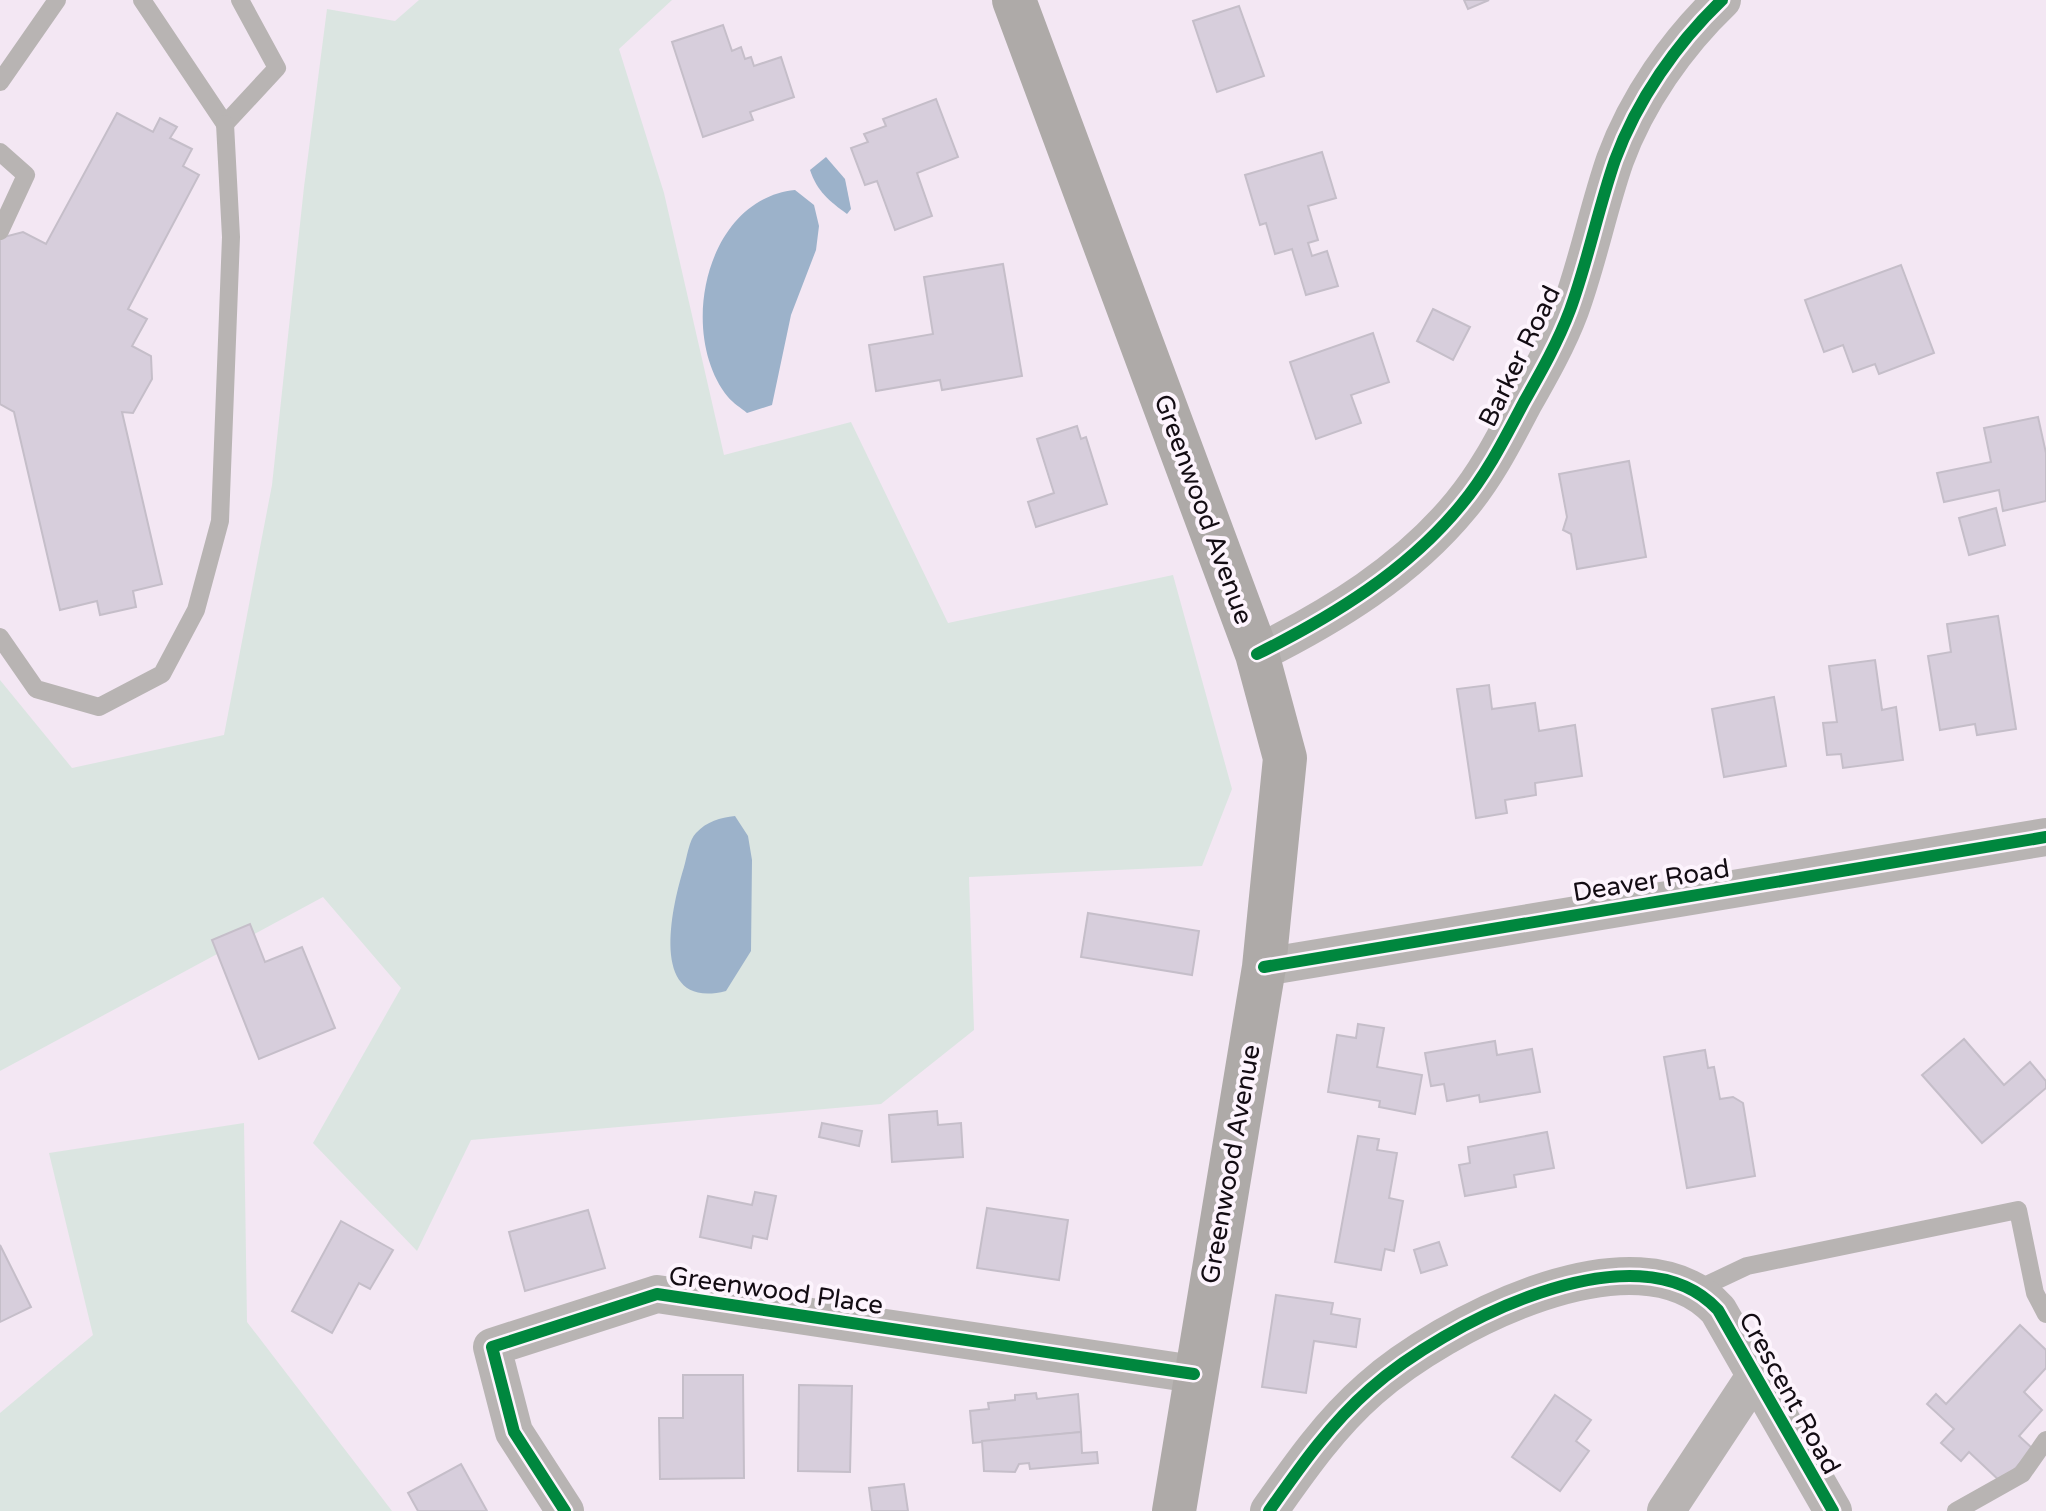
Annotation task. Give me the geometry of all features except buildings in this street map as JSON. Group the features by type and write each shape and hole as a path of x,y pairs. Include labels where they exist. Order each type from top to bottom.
{"main road":[{"name":"Greenwood Avenue","path":"1014,0 1257,654 1285,758 1264,967 1194,1374 1174,1511"}],"street":[{"name":"Barker Road","path":"1257,654 1352,601 1414,553 1461,506 1491,463 1556,342 1570,310 1616,156 1642,103 1697,25 1722,0"},
{"name":"Deaver Road","path":"1264,967 2046,837"},
{"name":"Crescent Road","path":"1269,1511 1322,1437 1362,1396 1402,1363 1457,1330 1549,1291 1591,1279 1647,1275 1682,1282 1718,1310 1833,1511"},
{"name":"Greenwood Place","path":"565,1511 514,1432 492,1347 657,1294 1194,1374"},
{"path":"1666,1511 1755,1376"}],"lane":[{"path":"0,82 57,0"},
{"path":"0,637 36,689 99,707 162,674 196,610 220,521 231,237 225,124 142,0"},
{"path":"225,124 277,68 240,0"},
{"path":"0,152 26,175 0,231"},
{"path":"1696,1290 1747,1266 2018,1210 2035,1293 2046,1314"},
{"path":"1956,1511 2022,1474 2046,1440"}],"shaded area":[{"path":"419,0 672,0 619,49 664,193 724,455 851,422 948,623 1173,575 1232,789 1202,866 969,877 974,1030 881,1104 471,1140 417,1251 313,1143 401,988 323,897 0,1071 0,680 72,768 224,735 272,485 304,187 327,9 395,21"},
{"path":"244,1123 247,1322 392,1511 0,1511 0,1413 93,1335 49,1153"}],"water":[{"path":"826,157 845,179 851,209 847,214 824,195 810,170"},
{"path":"795,190 814,205 819,226 816,250 791,315 772,405 747,413 728,397 713,370 704,339 703,306 709,273 721,243 739,217 764,199"},
{"path":"735,816 748,836 752,860 751,951 726,991 701,993 685,986 675,972 671,952 674,907 694,836 709,823"}],"cycle path":[{"path":"1257,654 1341,608 1393,571 1440,529 1479,481 1503,442 1565,322 1615,160 1635,116 1674,54 1722,0"},
{"path":"1264,967 2046,837"},
{"path":"1269,1511 1316,1447 1355,1402 1402,1364 1443,1337 1541,1292 1591,1279 1640,1276 1683,1286 1718,1310 1833,1511"},
{"path":"565,1511 514,1432 492,1347 657,1294 1194,1374"}]}
